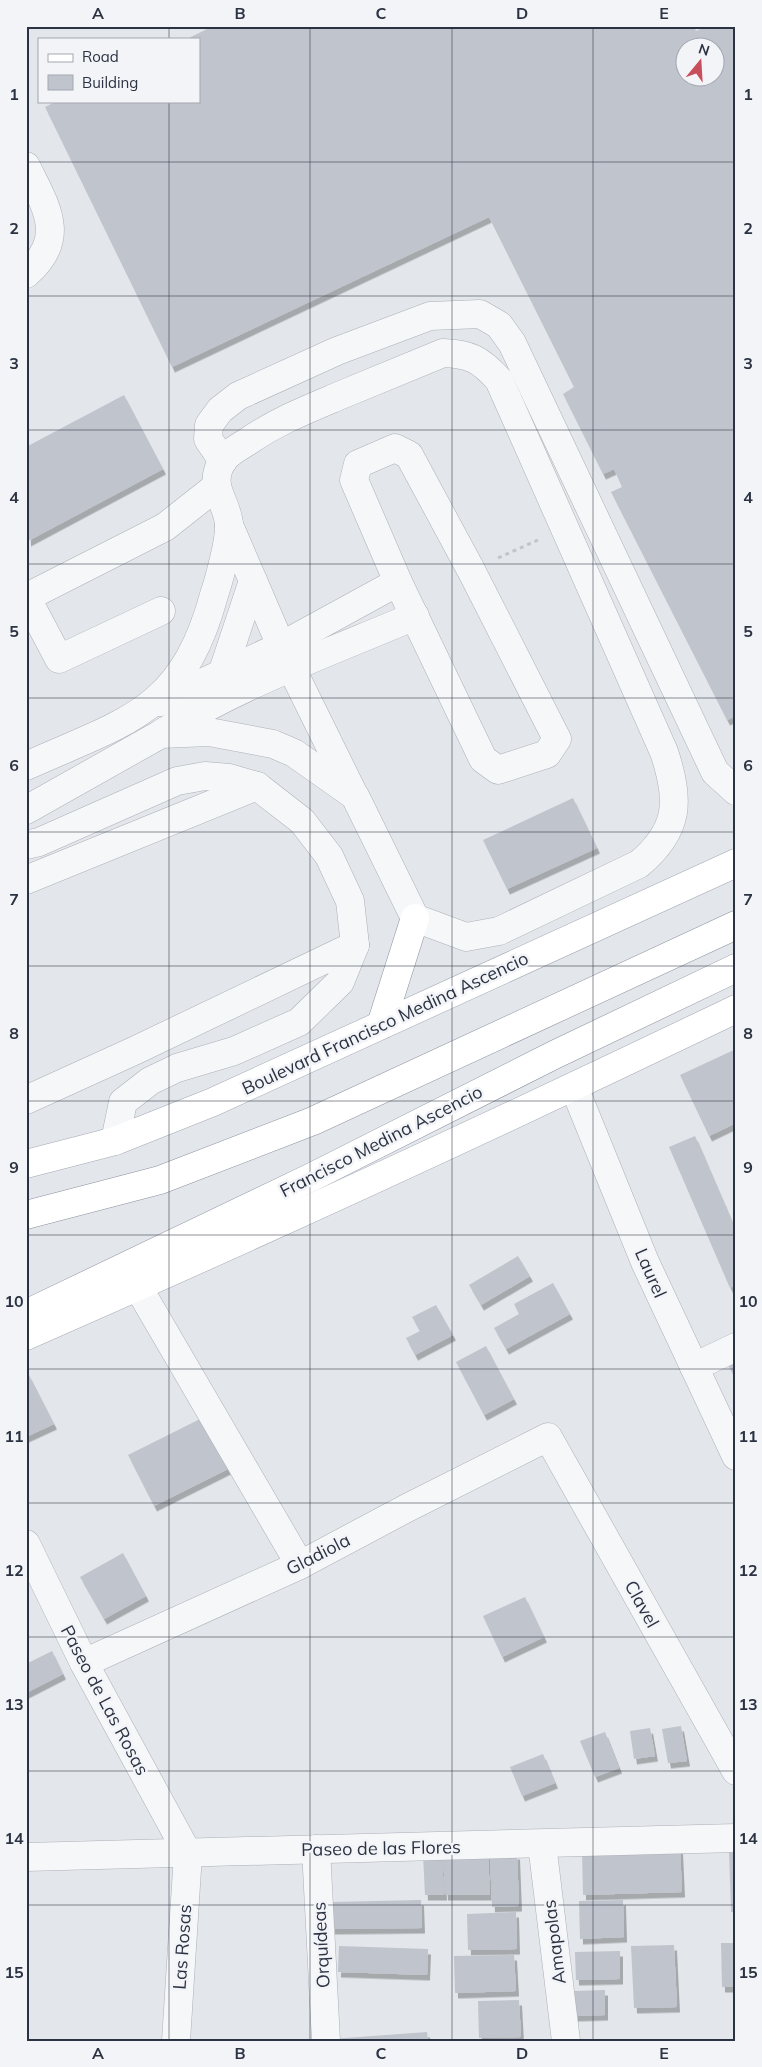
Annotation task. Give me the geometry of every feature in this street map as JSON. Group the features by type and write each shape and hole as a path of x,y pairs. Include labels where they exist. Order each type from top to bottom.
{"main road":[{"name":"Boulevard Francisco Medina Ascencio","path":"26,1164 115,1141 213,1102 736,863"},
{"path":"380,1026 415,918"},
{"path":"26,1215 160,1180 313,1121 736,925"},
{"name":"Francisco Medina Ascencio","path":"26,1314 312,1177 556,1054 736,968"},
{"name":"Francisco Medina Ascencio","path":"26,1336 255,1235 574,1087 736,1009"}],"street":[{"path":"26,166 49,212 50,234 45,252 36,266 26,274"},
{"path":"161,611 59,659 28,605 35,593 165,527 220,474 228,454 265,429 300,411 443,353 465,354 485,364 499,380 664,752 675,791 673,818 660,843 639,864 498,932 466,937 415,918 286,657 229,525 220,474 208,439 209,425 220,410 238,396 337,351 430,316 480,314 499,325 516,351 715,772 736,791"},
{"path":"395,448 409,454 471,570 557,739 548,754 498,770 483,759 415,616 398,582 354,480 358,464 395,448"},
{"path":"26,766 131,720 148,708 177,679 198,644 219,580 229,525"},
{"path":"222,674 253,581"},
{"path":"26,810 193,714 238,691 398,582"},
{"path":"148,708 222,674 286,657 415,616"},
{"path":"161,734 209,732 273,744 294,753 355,796"},
{"path":"26,845 39,842 177,781 205,776 229,778 257,786 302,821 329,856 350,901 355,944 340,982 299,1022 234,1051 177,1068 150,1081 123,1102 115,1141"},
{"path":"26,880 257,786"},
{"path":"26,1100 136,1050 355,944"},
{"name":"Laurel","path":"574,1087 645,1262 694,1367 729,1424 736,1456"},
{"path":"138,1287 300,1565"},
{"path":"694,1367 736,1347"},
{"name":"Gladiola","path":"84,1663 300,1565 404,1509 548,1437"},
{"name":"Clavel","path":"548,1437 736,1771"},
{"name":"Paseo de Las Rosas","path":"26,1544 84,1663 188,1854"},
{"name":"Paseo de las Flores","path":"26,1857 736,1838"},
{"name":"Amapolas","path":"542,1844 566,2041"},
{"name":"Orquídeas","path":"316,1849 326,2041"},
{"name":"Las Rosas","path":"176,2041 188,1854"}],"building":[{"path":"213,26 694,26 696,31 708,26 736,26 736,716 727,720 611,492 622,487 614,469 603,474 563,394 574,387 489,217 172,367 45,107 55,102 200,102 200,38 189,38"},
{"path":"124,395 163,469 28,541 26,447"},
{"path":"573,798 597,848 507,889 483,840"},
{"path":"736,1049 736,1123 709,1136 680,1075"},
{"path":"695,1136 736,1231 736,1285 730,1288 669,1147"},
{"path":"518,1256 530,1276 481,1305 469,1285"},
{"path":"553,1283 570,1314 506,1349 494,1328 519,1314 514,1304"},
{"path":"436,1305 453,1335 415,1355 406,1338 420,1331 412,1317"},
{"path":"486,1346 514,1399 484,1415 456,1362"},
{"path":"736,1360 736,1380 728,1365"},
{"path":"29,1375 54,1424 26,1437 26,1377"},
{"path":"206,1416 232,1467 154,1506 128,1455"},
{"path":"123,1553 146,1596 104,1619 80,1577"},
{"path":"525,1597 544,1637 502,1657 483,1616"},
{"path":"52,1651 63,1674 26,1693 26,1664"},
{"path":"681,1726 687,1761 668,1763 662,1729"},
{"path":"650,1728 655,1756 634,1759 630,1731"},
{"path":"605,1732 619,1768 595,1777 580,1741"},
{"path":"543,1754 555,1783 522,1796 510,1767"},
{"path":"680,1848 682,1892 583,1895 582,1851"},
{"path":"729,1850 736,1850 736,1912 731,1912"},
{"path":"488,1853 490,1895 445,1895 443,1854"},
{"path":"442,1854 444,1895 425,1895 423,1855"},
{"path":"517,1854 519,1906 492,1907 490,1855"},
{"path":"421,1900 422,1928 332,1929 332,1902"},
{"path":"623,1900 624,1937 580,1939 579,1901"},
{"path":"516,1912 517,1949 468,1950 467,1914"},
{"path":"721,1943 736,1943 736,1987 722,1987"},
{"path":"674,1945 677,2007 634,2008 631,1946"},
{"path":"339,1946 428,1949 427,1975 338,1972"},
{"path":"620,1951 620,1979 576,1980 575,1952"},
{"path":"514,1955 516,1991 455,1993 454,1956"},
{"path":"605,1990 605,2015 575,2016 574,1991"},
{"path":"519,2000 521,2037 479,2038 478,2001"},
{"path":"427,2032 428,2041 332,2041 332,2039"}]}
